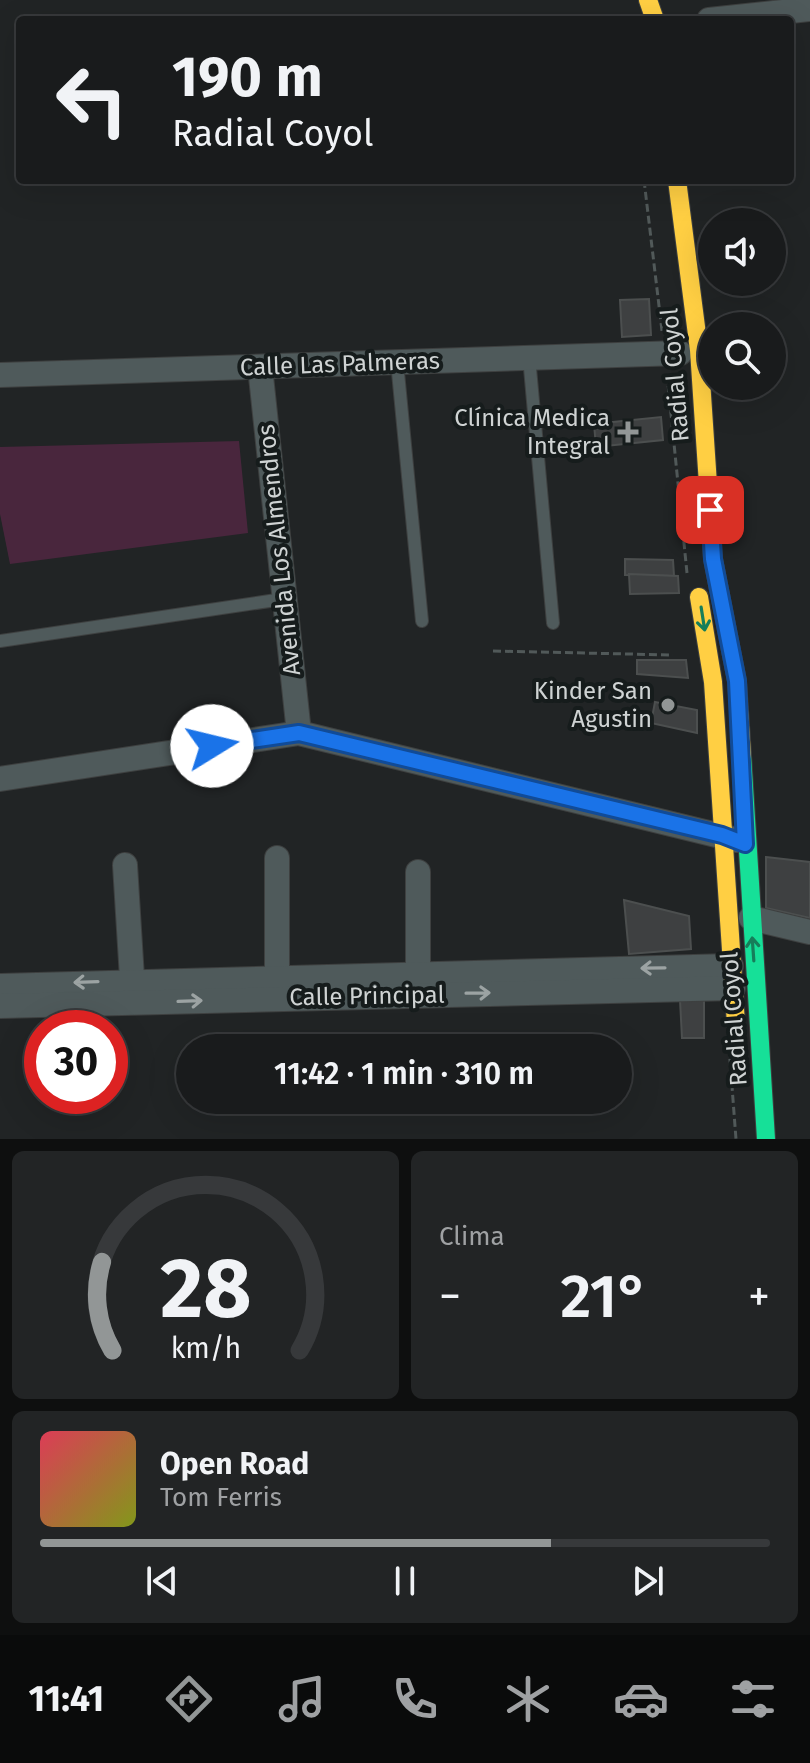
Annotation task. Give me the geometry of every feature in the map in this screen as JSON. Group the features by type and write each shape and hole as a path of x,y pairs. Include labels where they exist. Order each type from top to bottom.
{"street":[{"path":"746,16 810,9"},
{"name":"Radial Coyol","path":"678,184 699,350 713,559 737,681 766,1139"},
{"path":"683,228 679,264 688,335 679,352 690,368 695,447 707,461"},
{"name":"Calle Las Palmeras","path":"0,375 679,352"},
{"name":"Avenida Los Almendros","path":"260,367 299,733"},
{"name":"Radial Coyol","path":"696,576 713,682 738,1048"},
{"path":"0,779 299,733 722,835 745,844"},
{"path":"277,858 277,988"},
{"path":"125,865 133,992"},
{"path":"418,872 418,984"},
{"path":"751,918 810,932"},
{"path":"732,977 744,988 748,1049 762,1069"},
{"name":"Calle Principal","path":"0,986 133,992 732,977"},
{"name":"Calle Principal","path":"0,1006 133,992"}],"lane":[{"path":"529,357 553,623"},
{"path":"397,362 422,621"},
{"path":"0,641 283,599"}],"path":[{"path":"493,651 673,655"}],"shaded area":[{"path":"239,441 248,533 10,564 0,514 0,447"}],"building":[{"path":"649,299 651,335 622,337 620,300"},
{"name":"Clínica Medica Integral","path":"661,417 663,440 596,447 594,424"},
{"path":"625,559 673,560 674,576 625,575"},
{"path":"629,574 678,576 679,593 630,594"},
{"path":"637,660 686,660 688,678 637,674"},
{"path":"655,702 697,710 697,733 651,723"},
{"path":"766,857 810,862 810,918 766,908"},
{"path":"624,900 689,916 691,949 629,954"},
{"path":"680,1000 704,1000 704,1038 682,1038"}],"traffic: fast":[{"path":"742,755 766,1139"}],"traffic: slow":[{"path":"648,0 654,16"},
{"path":"678,184 699,350 713,559 737,681 742,755"},
{"path":"699,597 713,682 736,1024"}],"place":[{"name":"Clínica Medica Integral","path":"628,432"},
{"name":"Kinder San Agustin","path":"668,705"}],"route":[{"path":"212,746 299,733 722,835 745,844 737,681 713,559 710,510"}]}
